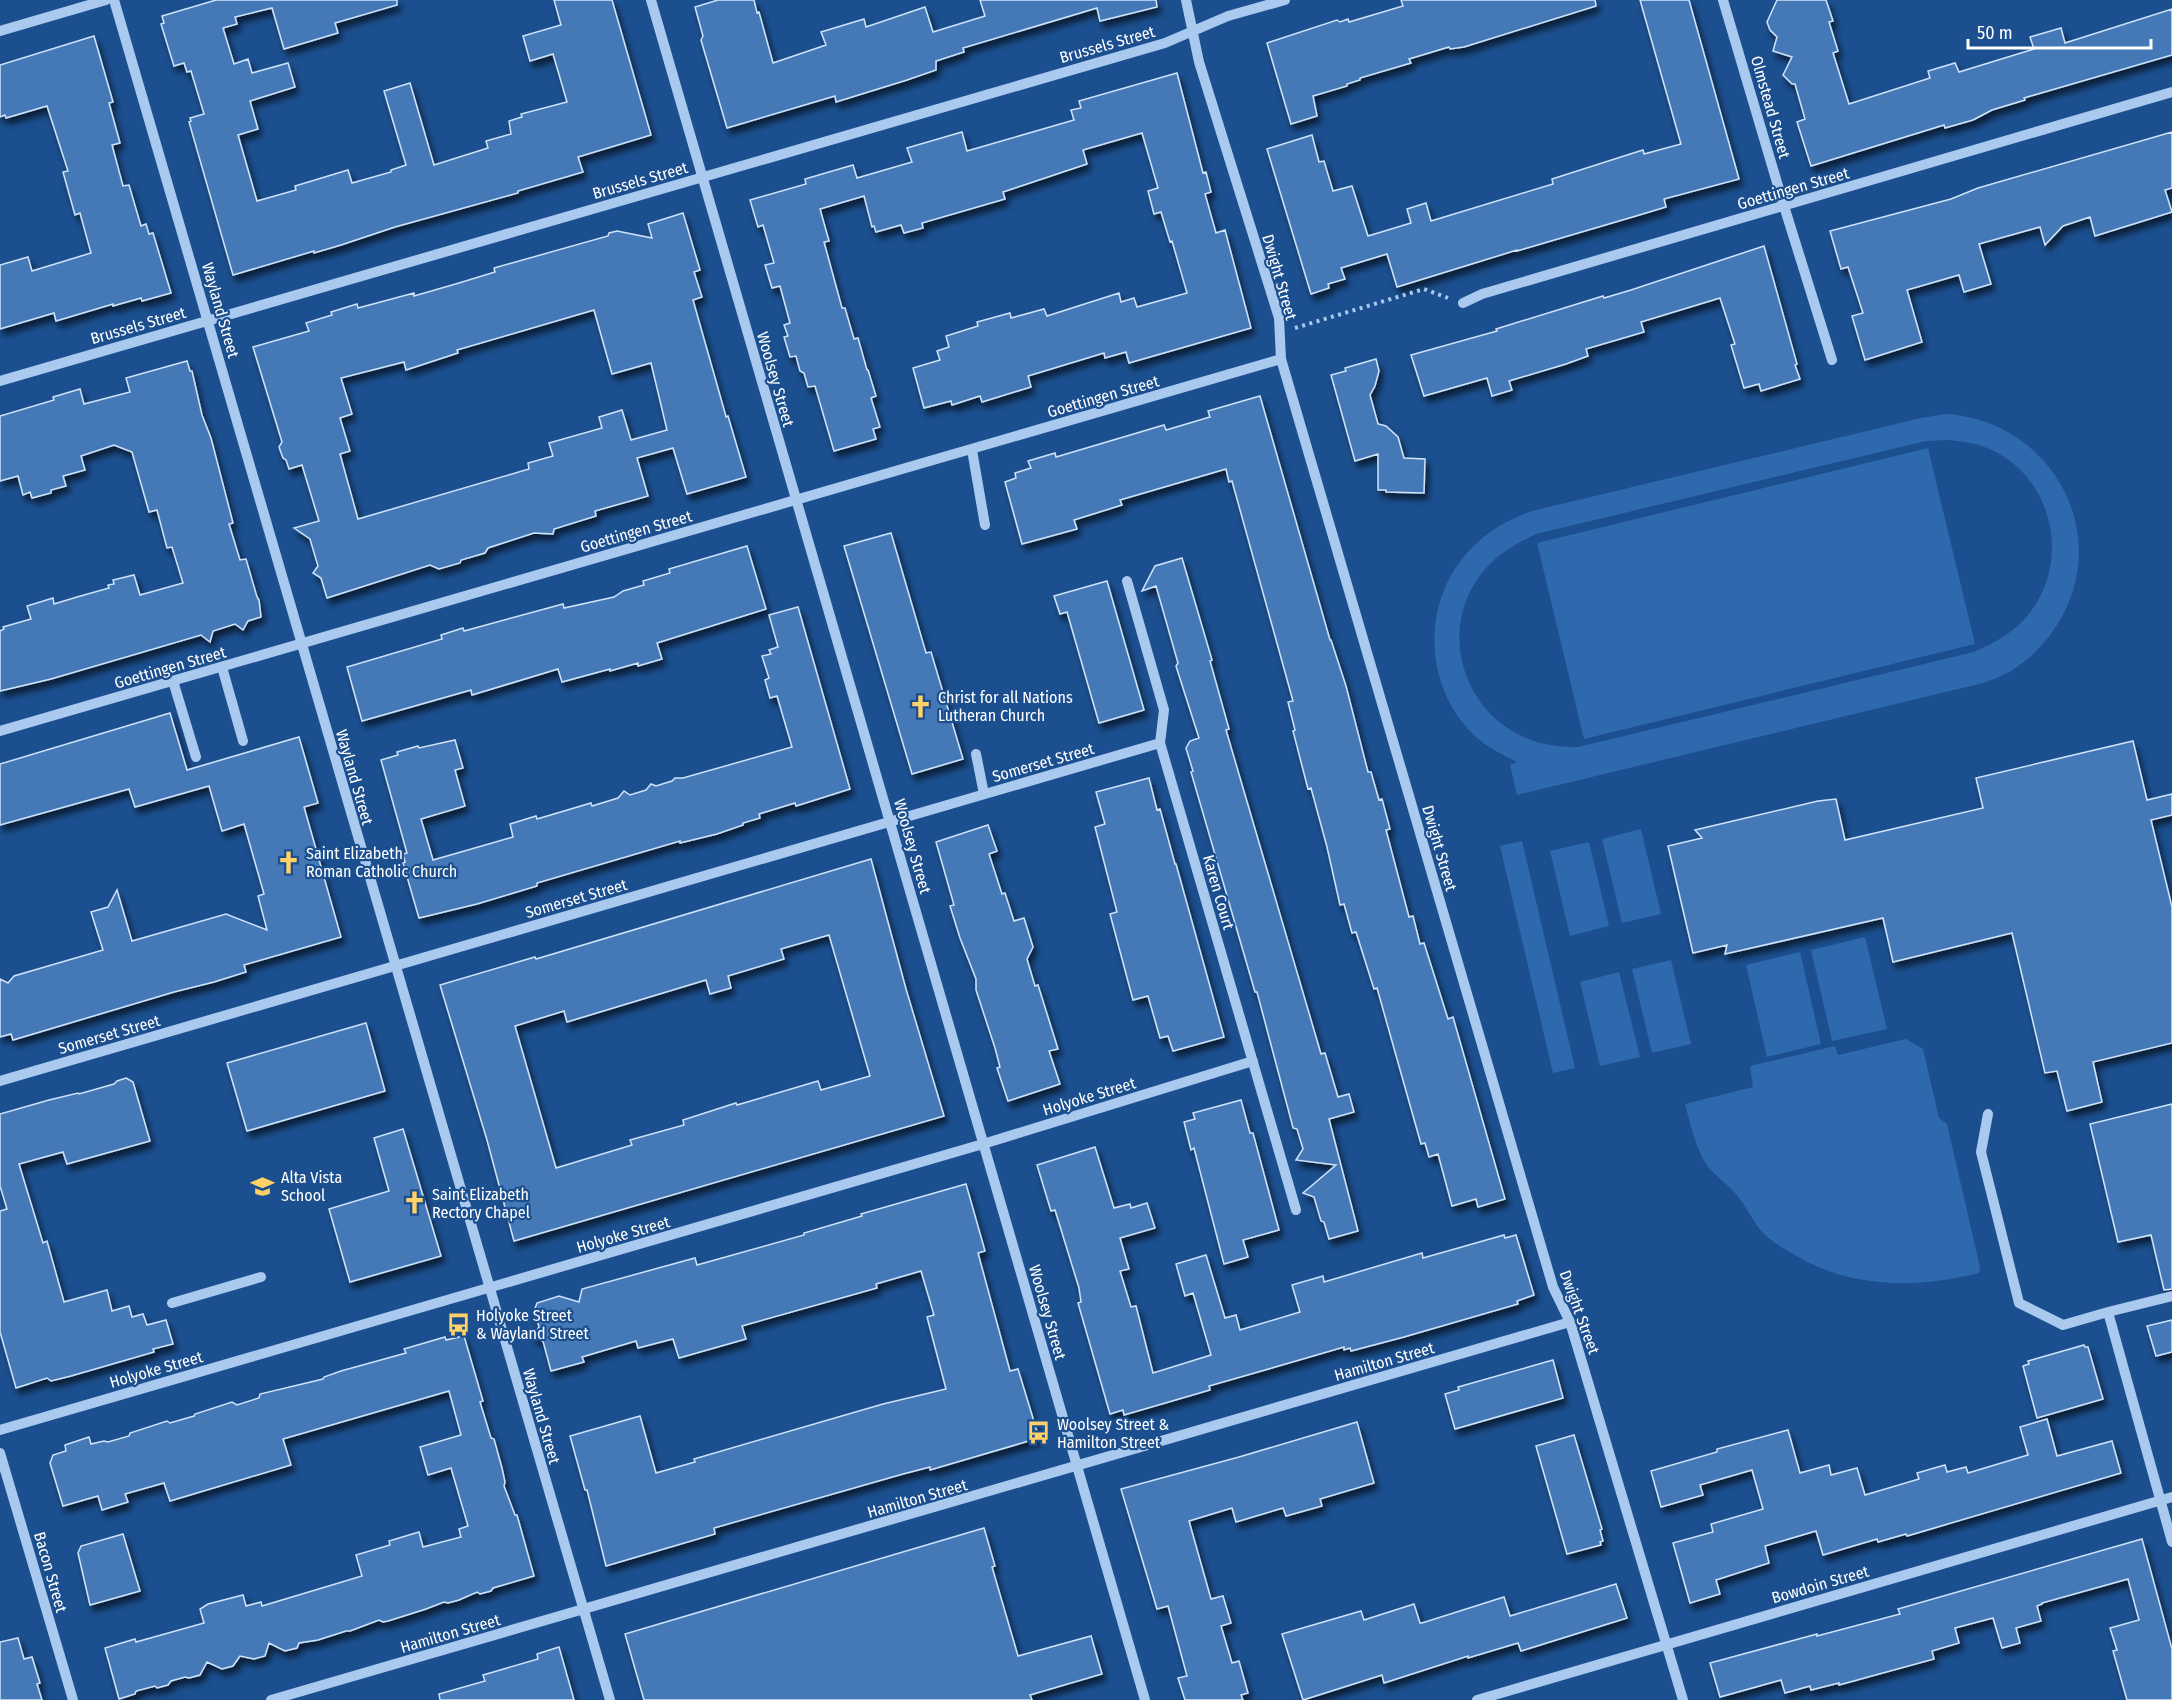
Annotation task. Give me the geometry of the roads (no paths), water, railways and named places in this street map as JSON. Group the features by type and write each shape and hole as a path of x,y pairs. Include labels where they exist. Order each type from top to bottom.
{"street":[{"path":"0,31 106,0"},
{"name":"Wayland Street","path":"114,0 610,1700"},
{"name":"Woolsey Street","path":"651,0 1145,1700"},
{"name":"Dwight Street","path":"1186,0 1199,62 1278,318 1281,359 1553,1287 1570,1323 1683,1700"},
{"name":"Brussels Street","path":"0,381 1165,43 1228,16 1285,0"},
{"name":"Olmstead Street","path":"1724,0 1832,360"},
{"name":"Goettingen Street","path":"1462,303 1482,294 2172,92"},
{"name":"Goettingen Street","path":"0,731 1281,359"},
{"path":"972,450 985,525"},
{"name":"Karen Court","path":"1127,581 1164,710 1161,743 1296,1210"},
{"path":"222,667 243,741"},
{"path":"173,681 196,757"},
{"name":"Somerset Street","path":"0,1081 1161,743"},
{"path":"976,754 984,794"},
{"name":"Holyoke Street","path":"0,1430 982,1144 1252,1061"},
{"path":"1988,1114 1981,1152 2019,1303 2063,1325 2172,1296"},
{"path":"172,1304 261,1277"},
{"path":"2108,1312 2172,1542"},
{"name":"Hamilton Street","path":"272,1700 1570,1323"},
{"name":"Bacon Street","path":"0,1453 73,1700"},
{"name":"Bowdoin Street","path":"1476,1700 2172,1497"}],"place":[{"name":"Christ for all Nations Lutheran Church","path":"920,706"},
{"name":"Saint Elizabeth Roman Catholic Church","path":"288,862"},
{"name":"Alta Vista School","path":"263,1186"},
{"name":"Saint Elizabeth Rectory Chapel","path":"414,1203"},
{"name":"Holyoke Street & Wayland Street","path":"458,1324"},
{"name":"Woolsey Street & Hamilton Street","path":"1039,1433"}]}
